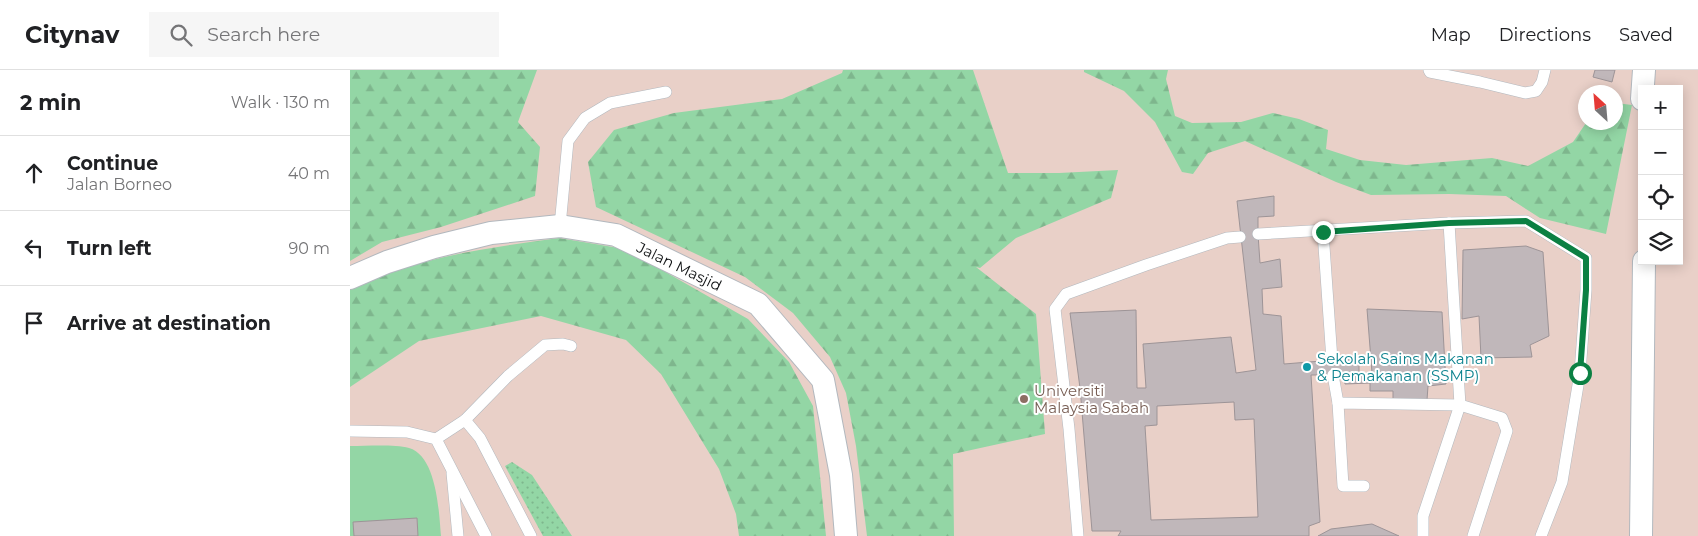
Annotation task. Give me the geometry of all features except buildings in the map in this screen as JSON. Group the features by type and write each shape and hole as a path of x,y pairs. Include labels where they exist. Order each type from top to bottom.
{"street":[{"path":"1643,85 1644,70"},
{"name":"Jalan Masjid","path":"350,278 386,262 434,247 491,233 560,226 616,235 758,304 823,380 841,475 846,536"},
{"path":"1641,536 1644,265"}],"lane":[{"path":"1429,70 1430,72 1525,93 1536,91 1542,82 1544,70"},
{"path":"1480,82 1483,70"},
{"path":"560,226 568,140 585,118 610,103 666,92"},
{"path":"1258,234 1323,232 1449,223 1526,221 1586,258 1586,290 1580,373 1562,482 1541,536"},
{"path":"1423,536 1423,516 1460,405 1449,223"},
{"path":"1323,232 1332,360"},
{"path":"1078,536 1070,429 1055,310 1066,294 1218,241 1240,237"},
{"path":"436,439 464,420 508,376 545,346 563,344 572,346"},
{"path":"1333,375 1338,403 1343,486 1364,486"},
{"path":"1338,403 1460,405 1502,418 1507,431 1473,536"},
{"path":"464,420 480,438 531,536"},
{"path":"350,431 407,432 436,439 451,464 486,536"},
{"path":"451,464 458,536"}],"shaded area":[{"name":"Universiti Malaysia Sabah","path":"350,70 1698,70 1698,536 350,536"}],"green space":[{"path":"350,70 537,70 518,122 540,147 535,196 441,227 382,242 350,261"},
{"path":"843,70 973,70 1008,173 1118,170 1111,198 1016,238 980,268 976,267 1036,314 1045,434 953,454 954,536 867,536 856,446 846,393 830,357 793,313 745,277 596,207 588,162 614,130 674,113 782,99 842,73"},
{"path":"1084,70 1168,70 1166,79 1175,116 1192,123 1241,122 1273,113 1299,119 1328,130 1326,149 1360,160 1406,165 1492,158 1528,166 1573,142 1581,130 1623,130 1623,104 1632,105 1606,234 1540,218 1506,196 1449,194 1371,195 1336,182 1245,141 1208,153 1193,174 1182,172 1155,122 1124,91 1084,72"},
{"path":"559,238 625,249 748,319 789,362 813,406 826,536 739,536 736,514 719,469 661,374 626,340 541,316 419,341 350,387 350,290 400,269 452,255"},
{"path":"350,446 396,446 409,448 418,453 426,462 435,486 441,536 350,536"},
{"path":"512,462 532,475 572,536 543,536 505,466"}],"place":[{"name":"Sekolah Sains Makanan & Pemakanan (SSMP)","path":"1307,367"},
{"name":"Universiti Malaysia Sabah","path":"1024,399"}],"route":[{"path":"1323,232 1449,223 1526,221 1586,258 1586,290 1580,373"}]}
